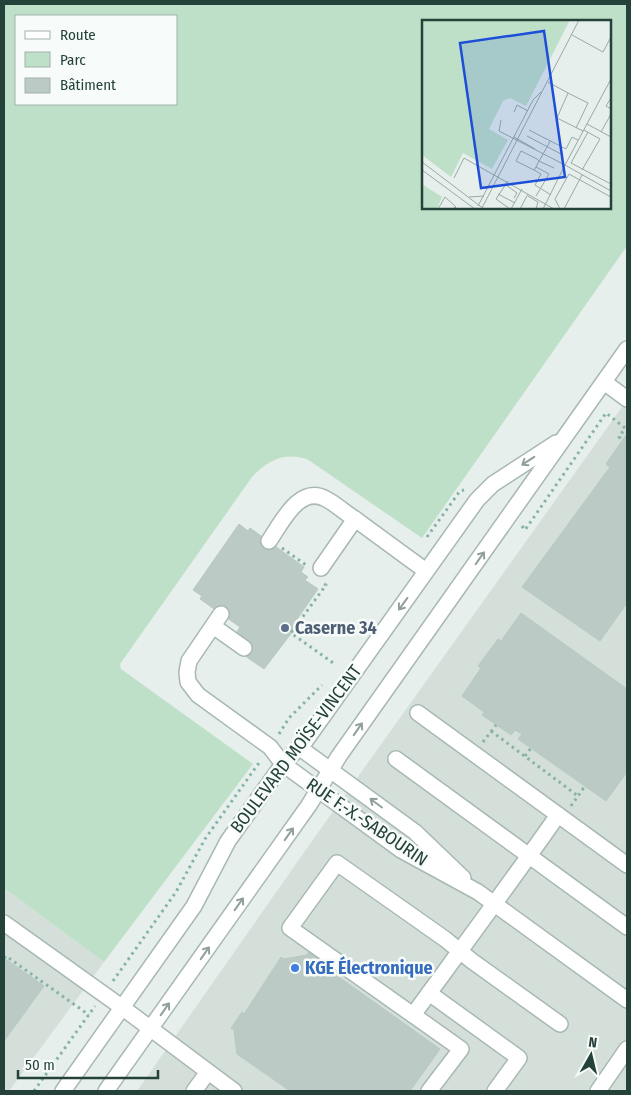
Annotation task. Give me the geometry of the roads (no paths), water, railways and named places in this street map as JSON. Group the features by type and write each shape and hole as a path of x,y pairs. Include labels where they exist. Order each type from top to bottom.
{"street":[{"name":"BOULEVARD MOÏSE-VINCENT","path":"114,1088 150,1029 627,349"},
{"path":"604,382 627,399"},
{"name":"BOULEVARD MOÏSE-VINCENT","path":"63,1091 194,906 228,841 283,764 300,748 483,493 563,438"},
{"path":"269,541 297,503 311,496 325,498 426,571"},
{"path":"321,574 355,520"},
{"name":"RUE F.-X.-SABOURIN","path":"244,648 217,620 188,661 188,682 198,695 270,747 283,764 402,850 478,892 627,1000"},
{"path":"418,713 563,813 627,866"},
{"path":"270,747 300,748"},
{"name":"RUE F.-X.-SABOURIN","path":"300,748 415,832 478,892"},
{"path":"396,759 627,928"},
{"path":"414,1015 563,813"},
{"path":"461,1049 290,928 338,863 560,1024"},
{"path":"5,926 123,1008 234,1091"},
{"path":"429,993 520,1058 496,1091"},
{"path":"429,1091 476,1027"},
{"path":"598,1091 627,1049"},
{"path":"194,1091 208,1072"}],"place":[{"name":"Caserne 34","path":"285,628"},
{"name":"KGE Électronique","path":"295,968"}]}
